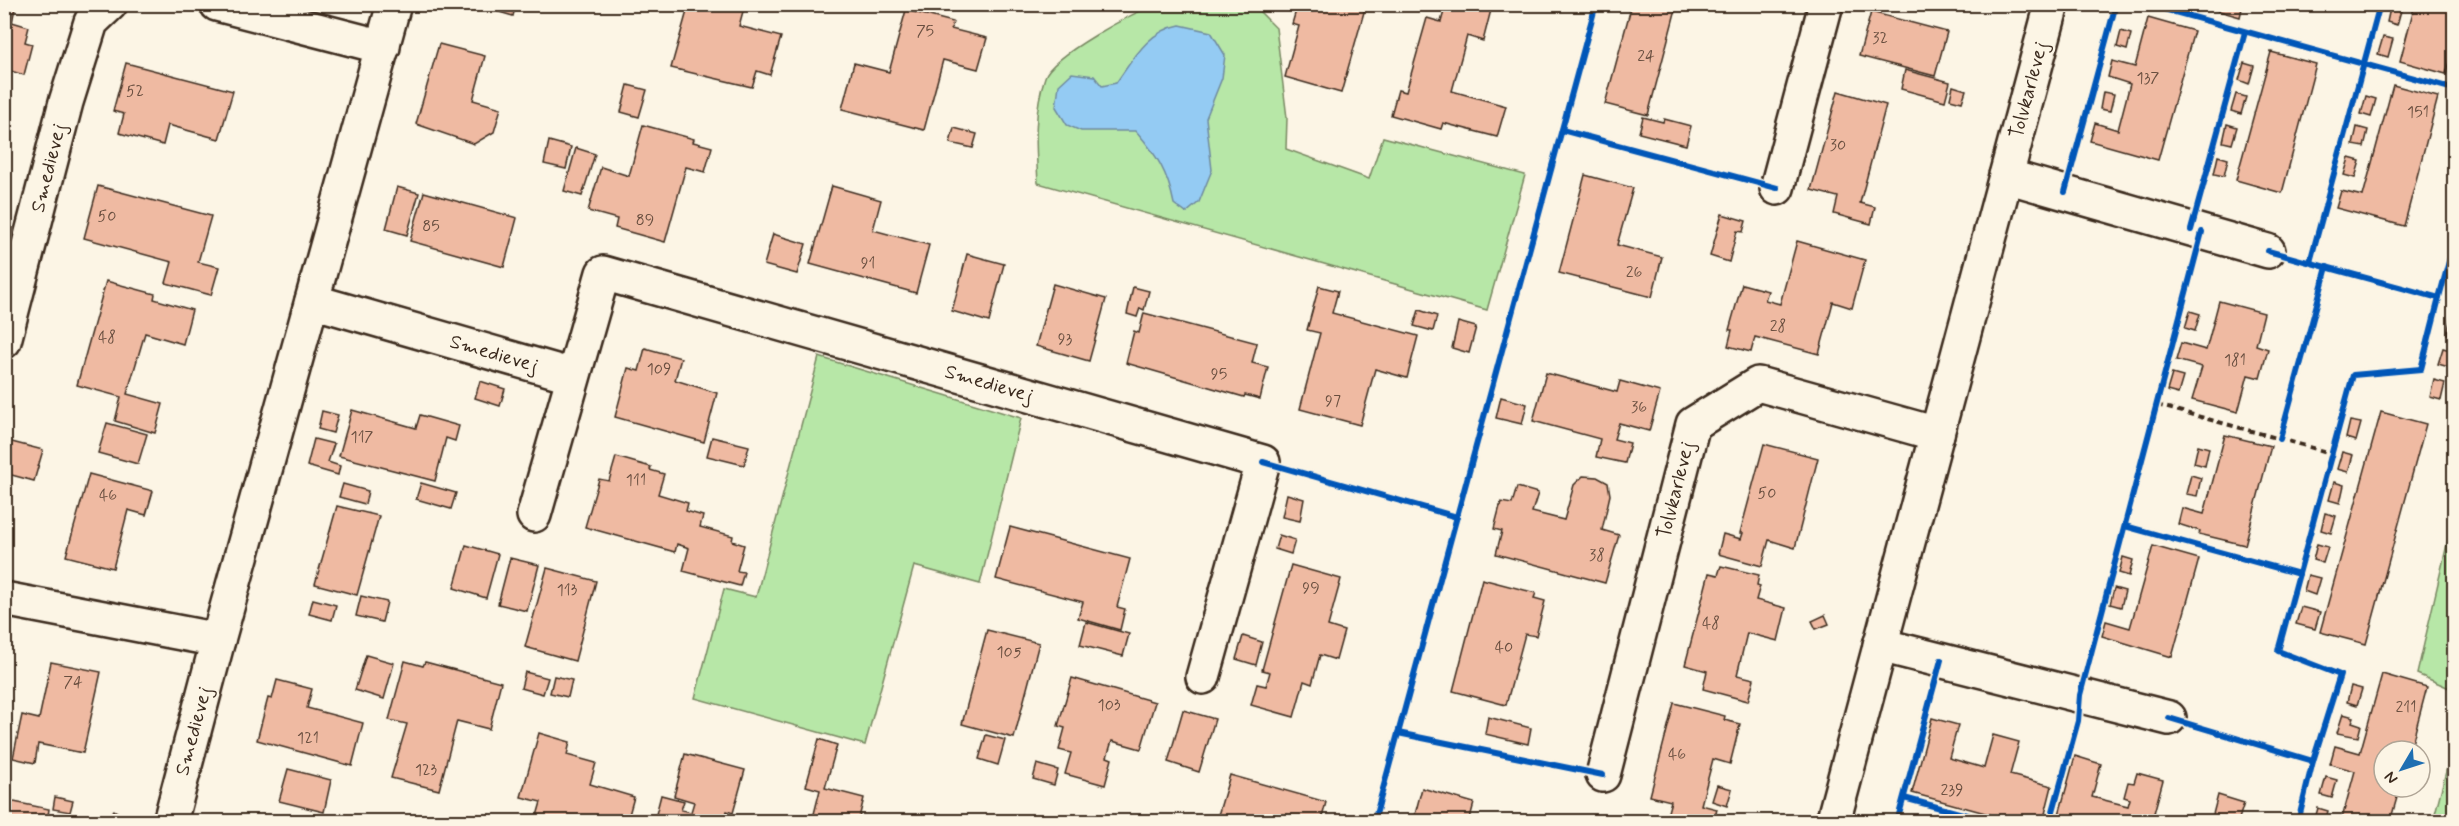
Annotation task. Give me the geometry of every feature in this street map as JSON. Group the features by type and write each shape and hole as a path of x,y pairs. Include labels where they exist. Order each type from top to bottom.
{"street":[{"name":"Smedievej","path":"4,341 75,72 91,22 110,4"},
{"path":"217,4 383,47"},
{"name":"Smedievej","path":"170,822 394,4"},
{"path":"1777,188 1826,4"},
{"name":"Tolvkarlevej","path":"1833,822 2052,4"},
{"path":"2006,176 2268,251"},
{"name":"Smedievej","path":"534,515 603,273 1263,462 1203,677"},
{"name":"Smedievej","path":"312,301 573,376"},
{"name":"Tolvkarlevej","path":"1603,774 1693,424 1758,384 1937,434"},
{"path":"4,599 218,640"},
{"path":"1880,645 2169,717"}],"path":[{"path":"2154,416 2160,393"},
{"path":"2157,405 2331,453"},
{"path":"2280,439 2283,428"},
{"path":"2328,464 2334,442"}],"green space":[{"path":"1157,4 1244,5 1258,10 1276,28 1287,118 1286,149 1369,179 1383,137 1525,175 1487,310 1038,183 1037,116 1045,77 1062,58 1095,35"},
{"path":"819,357 1021,418 980,584 914,566 865,745 695,698 724,589 756,597"},
{"path":"2454,514 2454,690 2417,674"},
{"path":"2454,741 2454,821 2433,821"}],"water":[{"path":"1180,25 1211,32 1225,55 1222,78 1206,118 1212,170 1199,202 1186,213 1174,204 1161,165 1136,131 1081,131 1067,125 1056,107 1059,85 1072,73 1094,76 1102,86 1116,83 1150,39 1169,28"}],"building":[{"path":"4,4 16,4 12,22 29,27 25,42 32,44 24,75 4,69"},
{"path":"472,4 516,4 513,16"},
{"path":"689,4 745,4 739,26 781,37 770,75 757,71 752,87 671,68"},
{"path":"1287,4 1366,5 1341,93 1285,77 1299,26 1292,24 1297,7"},
{"path":"1446,4 1492,6 1483,41 1467,36 1452,91 1506,106 1497,137 1443,123 1441,129 1391,115 1398,90 1406,92 1427,18 1441,22"},
{"path":"1632,4 1677,5 1648,115 1605,104"},
{"path":"2195,4 2243,4 2240,17"},
{"path":"2391,4 2402,7 2397,25 2387,22"},
{"path":"2415,4 2454,4 2454,41 2446,74 2400,61"},
{"path":"906,10 953,22 951,29 987,38 978,69 943,60 924,130 842,109 854,63 889,72"},
{"path":"1871,12 1947,32 1935,76 1859,56"},
{"path":"2148,18 2194,31 2158,160 2090,141 2095,123 2118,130 2130,84 2108,77 2112,61 2135,67"},
{"path":"2121,31 2131,34 2127,50 2117,47"},
{"path":"2383,37 2393,39 2388,57 2378,54"},
{"path":"439,44 485,56 473,100 501,108 494,132 474,144 416,124"},
{"path":"2271,52 2316,64 2282,193 2236,180"},
{"path":"126,63 233,91 219,139 168,125 163,145 119,133 124,114 113,111"},
{"path":"2244,63 2254,66 2249,84 2239,80"},
{"path":"1905,70 1950,82 1945,101 1901,89"},
{"path":"628,85 647,90 639,117 621,112"},
{"path":"2393,85 2438,97 2404,226 2336,208 2341,191 2363,196"},
{"path":"1953,86 1966,90 1962,102 1950,99"},
{"path":"1838,91 1886,105 1860,203 1875,207 1871,224 1834,214 1838,197 1811,190"},
{"path":"2103,92 2114,94 2110,111 2100,109"},
{"path":"2236,94 2246,97 2241,114 2231,111"},
{"path":"2366,96 2376,99 2371,117 2361,114"},
{"path":"1643,117 1663,122 1664,119 1691,126 1686,145 1639,133"},
{"path":"2227,124 2237,127 2232,144 2223,142"},
{"path":"643,125 694,139 693,142 712,147 705,172 686,167 665,242 615,228 617,219 588,211 601,167 629,176"},
{"path":"2357,127 2368,130 2364,147 2353,145"},
{"path":"954,128 977,134 973,148 950,143"},
{"path":"549,141 571,147 566,169 544,164"},
{"path":"576,148 595,154 582,196 564,191"},
{"path":"2218,156 2228,159 2224,176 2214,174"},
{"path":"2349,158 2360,161 2355,178 2344,175"},
{"path":"1585,175 1633,188 1617,245 1662,257 1652,297 1559,273"},
{"path":"98,186 211,216 198,262 219,267 211,295 166,283 172,262 84,238"},
{"path":"832,186 881,200 873,230 929,245 916,293 810,264"},
{"path":"397,187 419,193 407,235 386,229"},
{"path":"424,192 517,218 504,267 410,241"},
{"path":"1722,214 1746,221 1743,232 1737,231 1729,262 1710,256"},
{"path":"773,234 806,244 797,274 764,265"},
{"path":"1797,241 1865,260 1852,308 1833,302 1819,354 1755,337 1751,352 1728,346 1732,330 1729,330 1742,284 1768,291 1765,300 1780,304"},
{"path":"967,254 1004,264 989,322 952,311"},
{"path":"106,281 155,294 154,299 192,310 183,344 145,333 127,394 163,404 155,433 115,421 121,397 77,385"},
{"path":"1053,284 1106,299 1089,361 1036,346"},
{"path":"1319,286 1338,291 1332,313 1418,336 1407,378 1375,369 1360,425 1300,409 1320,333 1307,330"},
{"path":"1133,287 1149,291 1144,310 1140,308 1137,317 1127,314"},
{"path":"2219,301 2264,313 2256,345 2268,349 2260,378 2248,375 2238,412 2192,400 2202,367 2176,360 2181,343 2206,350"},
{"path":"1419,310 1437,316 1433,331 1414,326"},
{"path":"2190,311 2200,314 2195,331 2185,328"},
{"path":"1144,313 1257,343 1252,363 1268,367 1260,399 1245,395 1244,397 1126,363 1134,331 1139,333"},
{"path":"2451,317 2454,318 2454,336 2447,334"},
{"path":"1458,322 1476,327 1469,353 1452,348"},
{"path":"645,348 681,358 675,380 717,393 704,442 615,417 628,368 639,371"},
{"path":"2443,348 2454,351 2449,367 2438,364"},
{"path":"1546,373 1617,392 1620,381 1660,392 1649,431 1619,423 1614,439 1630,443 1625,463 1596,457 1600,439 1533,421"},
{"path":"2172,374 2183,377 2178,394 2167,391"},
{"path":"2434,380 2445,383 2441,400 2430,397"},
{"path":"480,381 505,389 500,406 475,398"},
{"path":"1501,397 1527,404 1522,424 1496,418"},
{"path":"352,410 416,428 420,415 459,426 455,441 446,438 435,481 339,456"},
{"path":"322,411 338,415 333,433 318,429"},
{"path":"2381,412 2426,424 2366,644 2320,632"},
{"path":"2350,421 2361,423 2356,441 2346,438"},
{"path":"107,423 147,434 138,464 98,453"},
{"path":"2225,435 2271,446 2245,545 2199,534 2200,531 2178,524 2182,508 2204,514"},
{"path":"712,437 749,446 744,465 707,456"},
{"path":"314,439 334,444 328,462 340,466 338,475 307,466"},
{"path":"4,440 43,450 34,481 4,473"},
{"path":"1764,444 1818,458 1795,548 1769,540 1762,566 1718,554 1723,534 1741,539 1743,533 1740,533"},
{"path":"2198,445 2209,448 2205,466 2194,463"},
{"path":"2342,452 2353,455 2348,472 2337,469"},
{"path":"616,457 651,467 650,470 664,474 658,494 688,503 686,511 703,516 700,527 733,536 732,541 744,545 737,571 744,572 740,586 683,571 689,548 677,544 675,552 585,527 599,479 609,481"},
{"path":"89,474 153,491 146,515 128,510 113,568 66,556"},
{"path":"2191,475 2201,478 2197,496 2186,494"},
{"path":"1583,476 1597,477 1608,483 1610,495 1602,530 1619,535 1605,583 1496,554 1502,531 1494,529 1501,502 1512,504 1517,487 1538,493 1532,512 1564,520 1574,485"},
{"path":"2334,482 2344,485 2340,503 2329,500"},
{"path":"421,483 456,493 451,509 416,499"},
{"path":"343,484 368,491 365,504 339,497"},
{"path":"1287,494 1304,499 1300,521 1282,517"},
{"path":"337,506 379,516 357,595 315,584"},
{"path":"2325,513 2336,516 2331,533 2321,530"},
{"path":"1010,527 1130,559 1117,607 1125,609 1120,630 1078,618 1083,602 996,579"},
{"path":"1279,535 1295,540 1291,554 1275,549"},
{"path":"2317,544 2328,547 2323,563 2313,560"},
{"path":"466,545 498,554 486,598 454,588"},
{"path":"2153,546 2199,559 2172,657 2102,636 2106,621 2130,628"},
{"path":"2123,557 2133,560 2129,576 2119,573"},
{"path":"510,558 539,565 527,611 498,604"},
{"path":"1291,565 1341,579 1328,626 1344,631 1336,660 1320,655 1312,684 1304,681 1294,717 1251,705 1257,684 1266,686 1270,672 1262,670"},
{"path":"1721,566 1759,575 1757,585 1760,586 1756,600 1786,608 1778,641 1747,633 1737,675 1754,679 1748,701 1703,689 1707,671 1685,665 1709,573 1718,575"},
{"path":"547,568 596,581 575,661 525,647"},
{"path":"2308,575 2320,578 2315,595 2304,591"},
{"path":"1482,579 1536,593 1534,598 1545,601 1536,636 1525,634 1506,705 1453,691"},
{"path":"2114,588 2125,591 2121,607 2110,604"},
{"path":"361,596 387,602 382,622 356,616"},
{"path":"313,599 336,605 332,620 309,614"},
{"path":"2301,607 2320,612 2315,629 2296,624"},
{"path":"1825,615 1829,624 1816,629 1812,621"},
{"path":"1086,622 1129,634 1123,656 1080,645"},
{"path":"987,630 1039,643 1014,738 962,724"},
{"path":"1243,636 1262,642 1256,665 1236,659"},
{"path":"366,655 394,663 384,699 355,690"},
{"path":"405,661 423,666 425,662 501,682 489,729 457,721 439,790 391,778 407,724 389,720"},
{"path":"51,662 101,672 83,753 38,744 35,763 13,758 22,715 39,719"},
{"path":"525,672 548,678 543,694 521,688"},
{"path":"2382,674 2427,687 2413,739 2372,739 2372,799 2397,799 2390,822 2341,822 2355,771 2330,764 2335,746 2360,753"},
{"path":"554,676 572,680 568,697 550,693"},
{"path":"1072,678 1155,702 1141,749 1112,741 1107,757 1112,759 1105,785 1065,774 1071,753 1059,750 1065,728 1058,726"},
{"path":"277,680 312,689 307,708 363,723 352,766 257,740 268,698 272,699"},
{"path":"2351,686 2362,689 2357,705 2347,702"},
{"path":"1674,703 1725,716 1724,720 1740,724 1730,764 1713,759 1701,805 1717,809 1714,822 1675,822 1666,819 1671,801 1650,796"},
{"path":"1183,710 1215,719 1199,772 1168,762"},
{"path":"2343,714 2354,717 2352,722 2361,725 2358,737 2337,733"},
{"path":"1488,717 1531,728 1528,744 1485,734"},
{"path":"1932,718 1958,725 1949,758 1984,768 1993,735 2019,742 2010,775 2052,786 2043,822 2018,822 1912,793"},
{"path":"539,733 570,742 567,755 596,763 590,784 634,797 627,822 556,822 537,816 541,802 521,797"},
{"path":"986,735 1005,740 998,765 979,759"},
{"path":"819,739 837,745 825,788 864,798 858,822 812,822 820,790 806,786"},
{"path":"685,754 745,770 733,813 727,811 725,822 654,822 661,795 684,801 681,810 691,812 694,802 674,796"},
{"path":"2075,756 2101,764 2092,797 2128,806 2130,799 2124,797 2128,782 2134,783 2137,773 2163,780 2154,813 2184,822 2057,822"},
{"path":"1037,764 1058,770 1054,785 1033,779"},
{"path":"288,769 331,780 324,812 279,801"},
{"path":"1230,775 1326,802 1321,822 1216,822"},
{"path":"2326,777 2337,780 2332,798 2321,795"},
{"path":"1717,785 1732,789 1727,806 1712,801"},
{"path":"1422,788 1474,803 1469,822 1413,822"},
{"path":"2218,795 2244,803 2238,822 2211,822"},
{"path":"55,797 73,801 70,812 53,809"},
{"path":"4,800 49,809 47,822 4,822"},
{"path":"2318,808 2328,811 2325,822 2314,822"},
{"path":"114,810 127,819 125,822 105,821"}],"cycle path":[{"path":"1374,822 1596,4"},
{"path":"2065,192 2116,4"},
{"path":"2146,4 2454,89"},
{"path":"2310,262 2380,4"},
{"path":"2191,230 2245,32"},
{"path":"1562,130 1777,188"},
{"path":"2050,822 2078,721 2080,695 2202,232"},
{"path":"2268,251 2439,298 2454,243"},
{"path":"2280,439 2327,267"},
{"path":"2298,822 2313,761 2340,675 2278,651 2353,375 2421,369 2439,298"},
{"path":"1263,462 1457,517"},
{"path":"2125,526 2299,574"},
{"path":"1897,822 1941,660"},
{"path":"2169,718 2313,761"},
{"path":"1398,733 1603,775"},
{"path":"1904,798 1992,822"}]}
